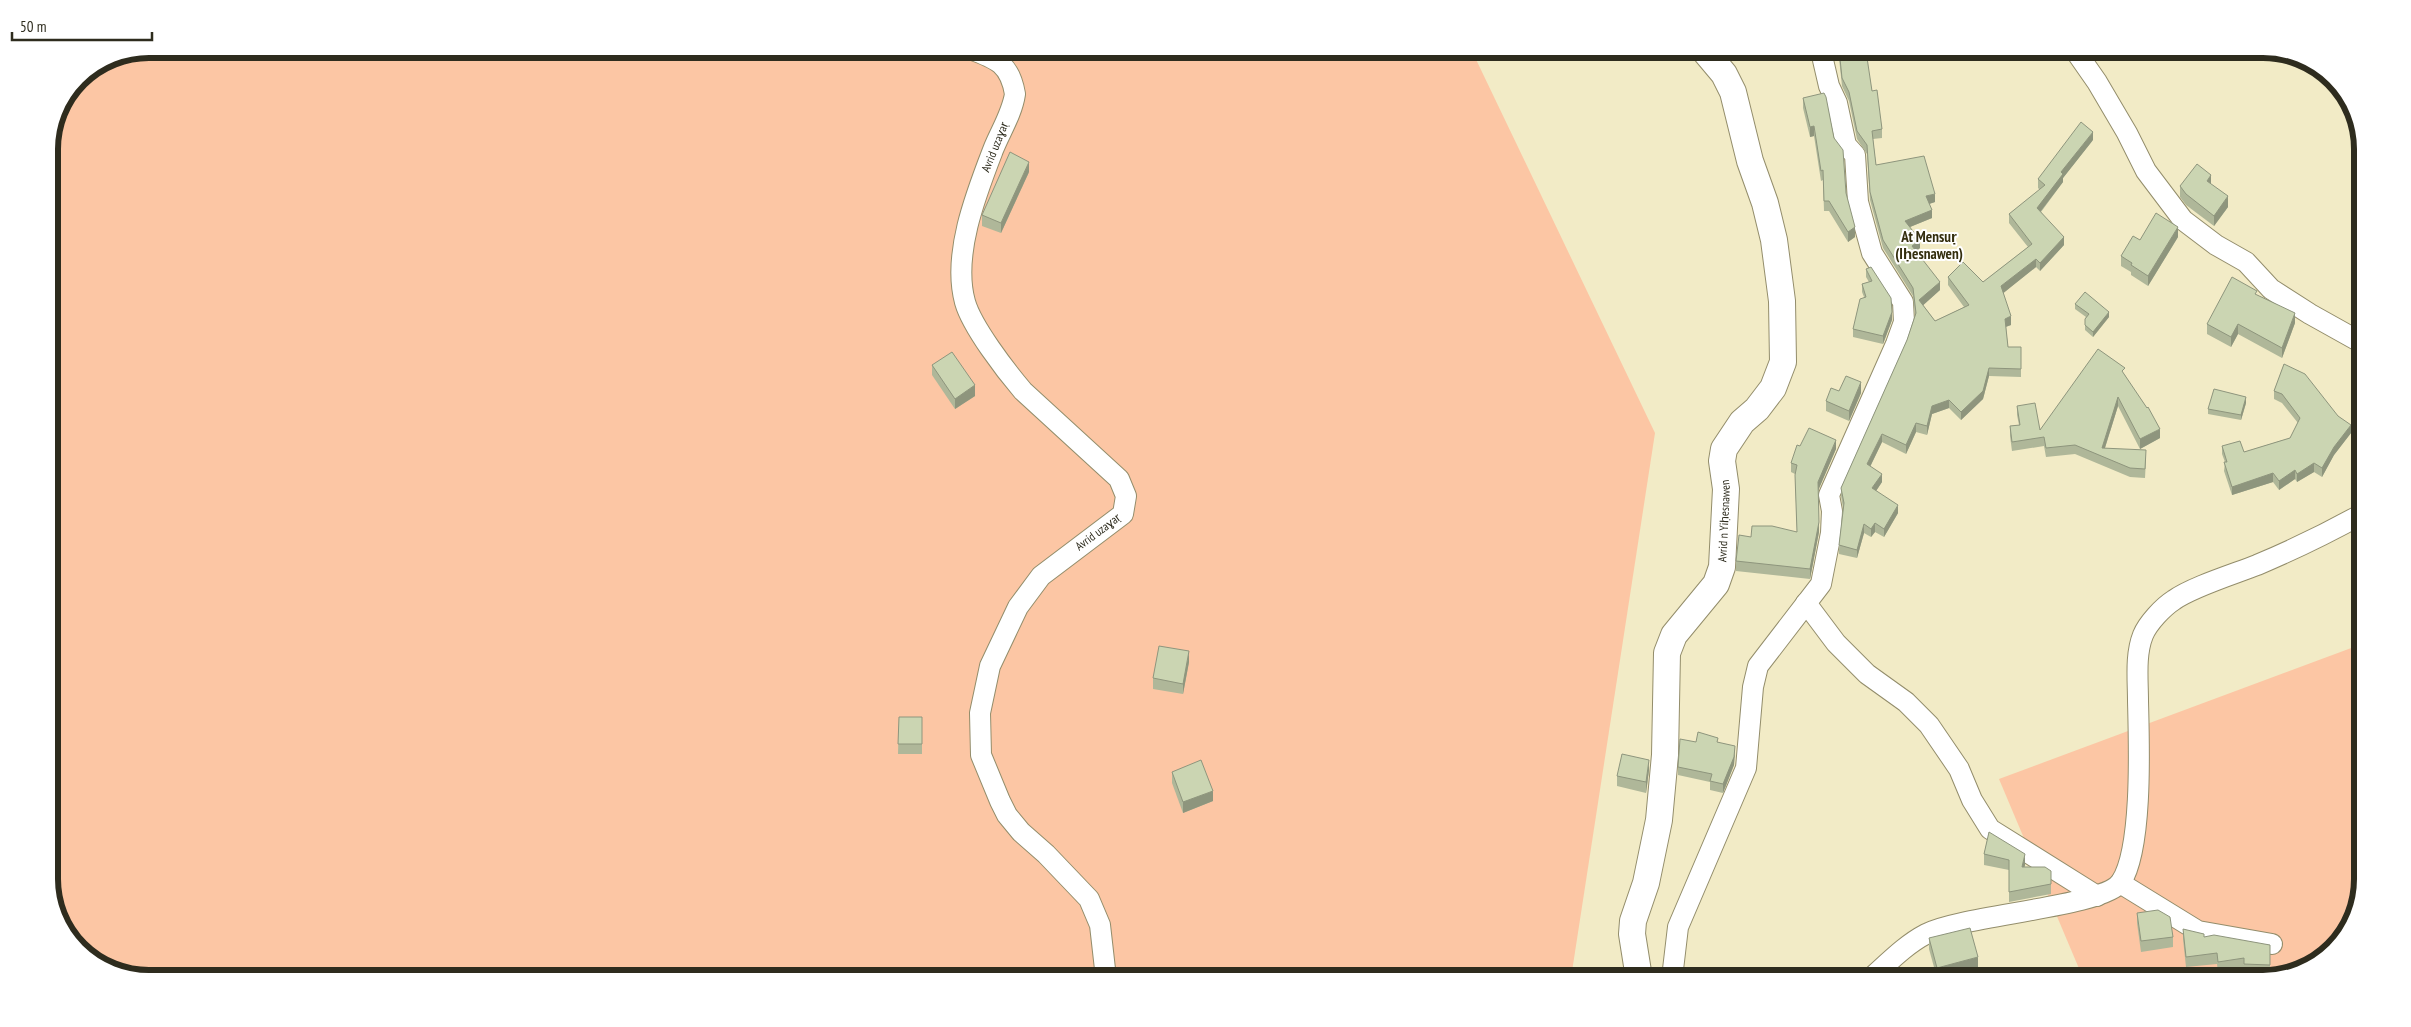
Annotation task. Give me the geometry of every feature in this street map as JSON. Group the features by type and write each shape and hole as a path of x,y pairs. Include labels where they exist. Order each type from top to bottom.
{"street":[{"name":"Avrid uzaɣaṛ","path":"991,58 1002,63 1012,78 1015,94 971,213 961,276 966,303 980,331 1010,376 1023,391 1119,479 1126,496 1123,514 1040,576 1018,607 990,666 980,713 981,755 1007,816 1089,900 1100,926 1105,970"},
{"name":"Avrid n Yiḥesnawen","path":"1638,970 1632,934 1633,921 1646,883 1661,802 1665,755 1667,653 1674,635 1716,584 1722,567 1726,489 1722,461 1724,449 1742,422 1757,409 1773,388 1783,362 1782,301 1774,240 1766,203 1750,161 1733,92 1724,74 1711,58"},
{"path":"1673,970 1678,927 1746,768 1753,687 1758,666 1821,584 1828,550 1832,511 1829,495 1904,322 1903,302 1872,254 1858,202 1855,155 1846,144 1837,103 1829,86 1823,58"},
{"path":"2080,58 2122,124 2146,171 2182,220 2216,245 2246,262 2272,289 2310,314 2353,338"},
{"path":"1880,970 1905,948 1926,934 1980,919 2098,896 2112,890 2120,883 2135,841 2139,748 2138,664 2143,634 2156,616 2174,599 2306,545 2354,519"},
{"path":"1806,603 1836,643 1867,674 1906,702 1930,725 1959,769 1972,800 1990,829 2098,896"},
{"path":"2120,883 2198,931 2272,944"}],"shaded area":[{"path":"137,58 1475,58 1655,433 1572,970 149,970 131,968 114,963 98,954 80,938 62,908 58,884 58,137 64,114 84,84 93,76 119,62"},
{"path":"2354,647 2354,878 2352,896 2347,913 2331,938 2313,954 2297,963 2262,970 2080,970 1999,779"}],"building":[{"path":"1840,58 1867,58 1872,91 1877,90 1882,129 1872,131 1876,165 1924,156 1935,194 1926,196 1932,210 1905,221 1920,240 1912,246 1940,282 1919,300 1935,321 1969,305 1948,277 1963,262 1983,282 2032,244 2009,214 2045,185 2038,179 2081,122 2093,132 2061,172 2063,174 2037,208 2064,237 2040,263 2036,259 2001,286 2011,316 2005,319 2008,347 2021,347 2021,369 1989,368 1983,391 1961,412 1949,400 1932,406 1927,426 1916,423 1906,445 1882,434 1867,464 1882,474 1872,488 1898,505 1884,529 1875,523 1871,529 1864,524 1857,550 1839,545 1844,503 1841,488 1907,340 1916,313 1913,288 1883,240 1870,192 1867,145 1857,131 1849,92 1842,78"},
{"path":"1824,93 1834,138 1843,150 1846,193 1855,227 1848,232 1829,201 1824,201 1823,170 1821,171 1814,126 1810,127 1803,98"},
{"path":"1010,152 1029,162 1001,223 982,215"},
{"path":"2197,164 2211,175 2207,181 2228,196 2214,216 2186,194 2180,186"},
{"path":"2156,213 2178,227 2148,276 2121,256 2133,236 2140,240"},
{"path":"1871,267 1891,298 1892,312 1883,336 1853,329 1860,299 1866,297 1862,284 1872,281 1866,269"},
{"path":"2232,277 2257,291 2255,294 2295,313 2282,348 2238,324 2231,337 2207,324"},
{"path":"2085,292 2109,312 2093,332 2085,325 2085,319 2089,314 2075,304"},
{"path":"2098,349 2125,368 2122,371 2148,407 2160,429 2140,439 2118,397 2102,448 2146,450 2145,469 2130,468 2075,445 2046,448 2044,437 2012,442 2010,426 2020,425 2017,406 2035,403 2040,430"},
{"path":"952,352 975,385 955,399 932,365"},
{"path":"2284,364 2305,374 2338,416 2351,425 2334,447 2322,468 2314,463 2297,474 2295,470 2279,481 2273,473 2232,487 2224,462 2227,462 2222,446 2240,441 2244,452 2290,438 2300,418 2282,394 2274,391"},
{"path":"1846,376 1861,382 1849,411 1826,401 1831,388 1839,391"},
{"path":"2214,389 2246,397 2241,415 2208,409"},
{"path":"1809,428 1836,440 1818,482 1819,522 1810,569 1736,561 1739,535 1751,537 1752,526 1772,526 1797,532 1795,475 1797,465 1791,463 1797,445 1800,446"},
{"path":"1159,646 1189,651 1183,684 1153,678"},
{"path":"899,717 922,717 922,744 898,744"},
{"path":"1698,732 1718,738 1717,742 1735,746 1734,757 1723,784 1710,781 1712,774 1678,767 1680,739 1696,742"},
{"path":"1622,754 1649,760 1646,782 1617,776"},
{"path":"1201,760 1213,791 1183,802 1172,772"},
{"path":"1989,832 2025,854 2022,867 2045,867 2051,871 2051,884 2009,892 2009,860 1984,854"},
{"path":"2158,910 2170,917 2173,937 2141,941 2137,913"},
{"path":"1970,928 1978,957 1937,968 1929,938"},
{"path":"2183,929 2204,934 2204,937 2214,935 2270,945 2270,965 2244,964 2244,958 2218,962 2217,953 2186,957"}],"district":[{"name":"At Mensuṛ (Iḥesnawen)","path":"1929,246"}]}
